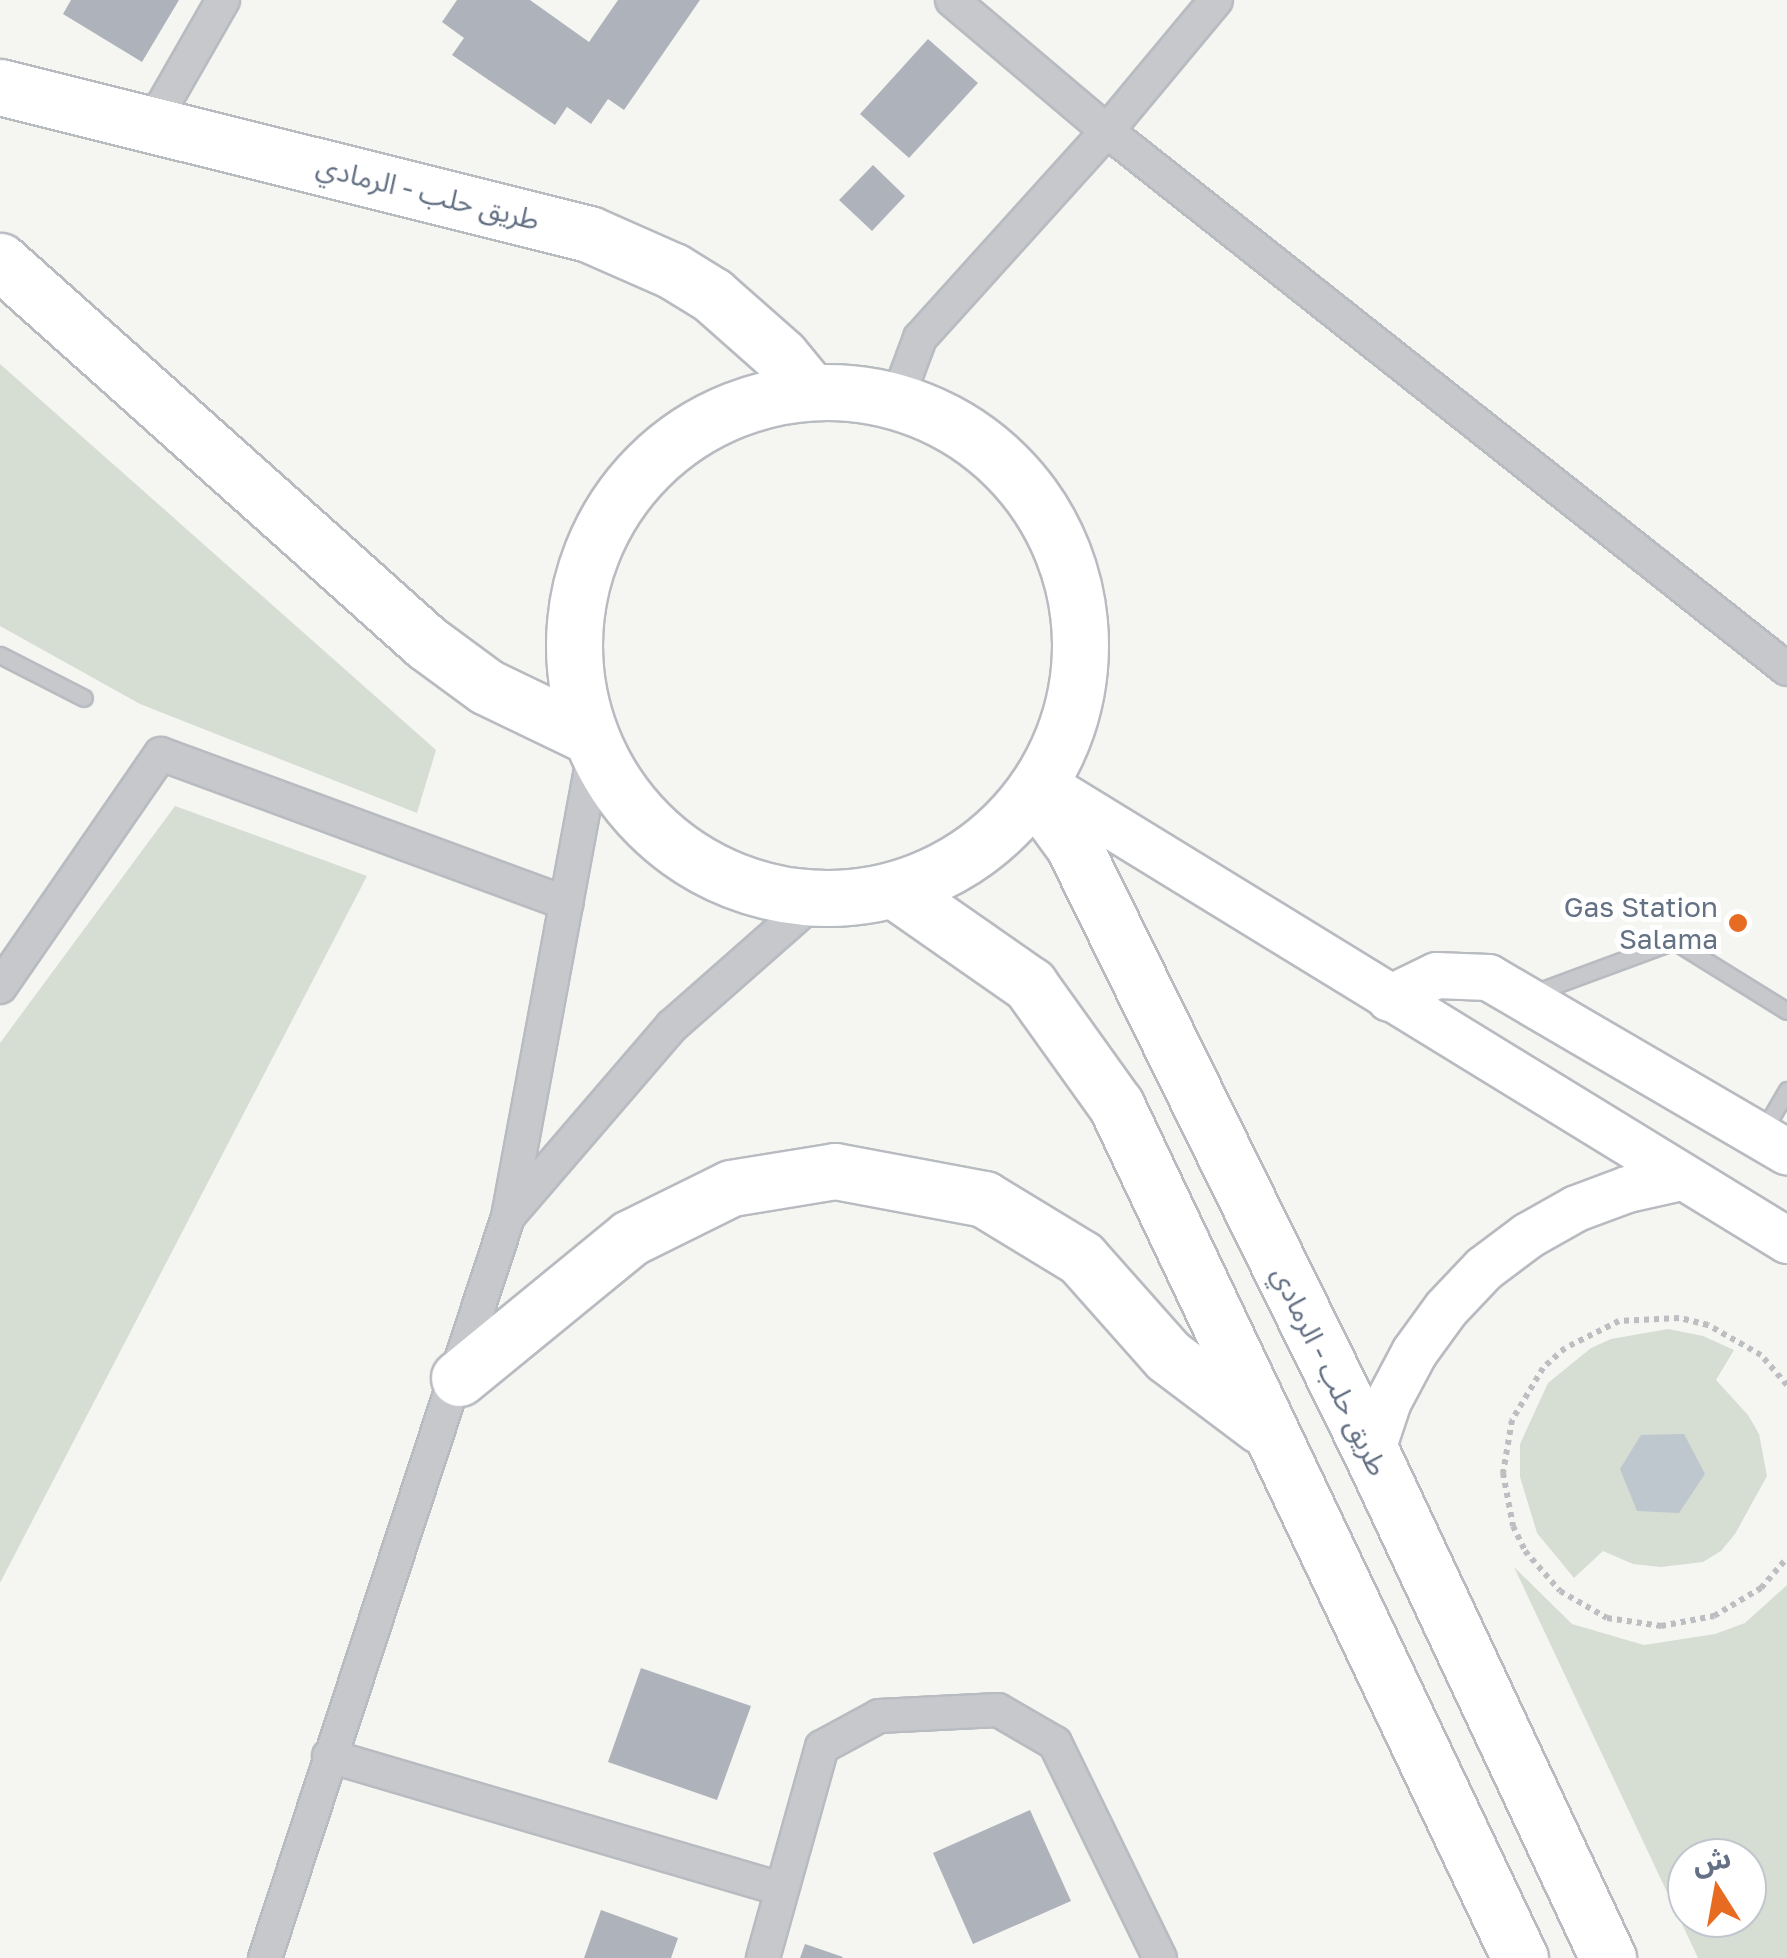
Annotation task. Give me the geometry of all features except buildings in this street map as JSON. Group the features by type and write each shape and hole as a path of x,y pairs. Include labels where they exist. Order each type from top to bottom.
{"highway":[{"name":"طريق حلب - الرمادي","path":"0,86 590,234 632,250 712,295 780,356 810,391"},
{"path":"0,261 427,643 487,687 592,743"},
{"path":"810,391 897,400 960,427 1012,468 1052,524 1076,587 1082,654 1071,722 1038,788 996,836 948,869 894,890 816,898 747,886 684,856 632,808 592,743 573,670 576,602 596,538 632,480 683,435 744,404 810,391"},
{"name":"طريق حلب - الرمادي","path":"1038,788 1072,846 1370,1452 1608,1958"},
{"path":"894,890 1030,984 1116,1105 1520,1958"},
{"path":"458,1378 630,1238 731,1188 835,1171 984,1199 1080,1258 1168,1356 1268,1432"}],"main road":[{"path":"1038,788 1787,1240"},
{"path":"1389,998 1410,983 1462,973 1488,977 1774,1144"},
{"path":"1370,1452 1388,1401 1414,1352 1446,1308 1484,1268 1528,1235 1576,1208 1627,1189 1681,1177"}],"street":[{"path":"152,124 223,0"},
{"path":"952,0 1107,131 1787,669"},
{"path":"897,400 920,338 1107,131 1216,0"},
{"path":"265,1958 328,1756 458,1378 508,1217 567,903 592,743"},
{"path":"0,987 161,754 567,903"},
{"path":"508,1217 672,1026 816,898"},
{"path":"763,1958 822,1746 879,1716 998,1710 1055,1743 1160,1958"},
{"path":"328,1756 781,1890"}],"lane":[{"path":"0,655 84,698"},
{"path":"1525,996 1674,941 1787,1012"},
{"path":"1774,1144 1787,1090"}],"path":[{"path":"1787,1385 1760,1354 1708,1325 1679,1318 1619,1321 1565,1348 1543,1368 1512,1420 1503,1473 1509,1512 1525,1551 1560,1591 1607,1618 1661,1626 1714,1616 1761,1588 1787,1558"}],"shaded area":[{"path":"0,364 436,750 417,813 140,704 0,626"},
{"path":"175,806 367,876 0,1583 0,1043"},
{"path":"1668,1329 1703,1336 1734,1350 1716,1380 1748,1415 1759,1434 1767,1476 1735,1534 1721,1551 1703,1562 1661,1567 1633,1564 1603,1551 1574,1578 1537,1533 1520,1477 1520,1444 1548,1383 1591,1348 1611,1339"},
{"path":"1684,1434 1705,1474 1679,1513 1637,1511 1620,1469 1641,1435"},
{"path":"1514,1567 1572,1624 1644,1645 1715,1634 1745,1623 1787,1585 1787,1958 1698,1958 1689,1938 1767,1938 1767,1838 1667,1838 1667,1892"}],"place":[{"name":"Gas Station Salama","path":"1738,923"}]}
